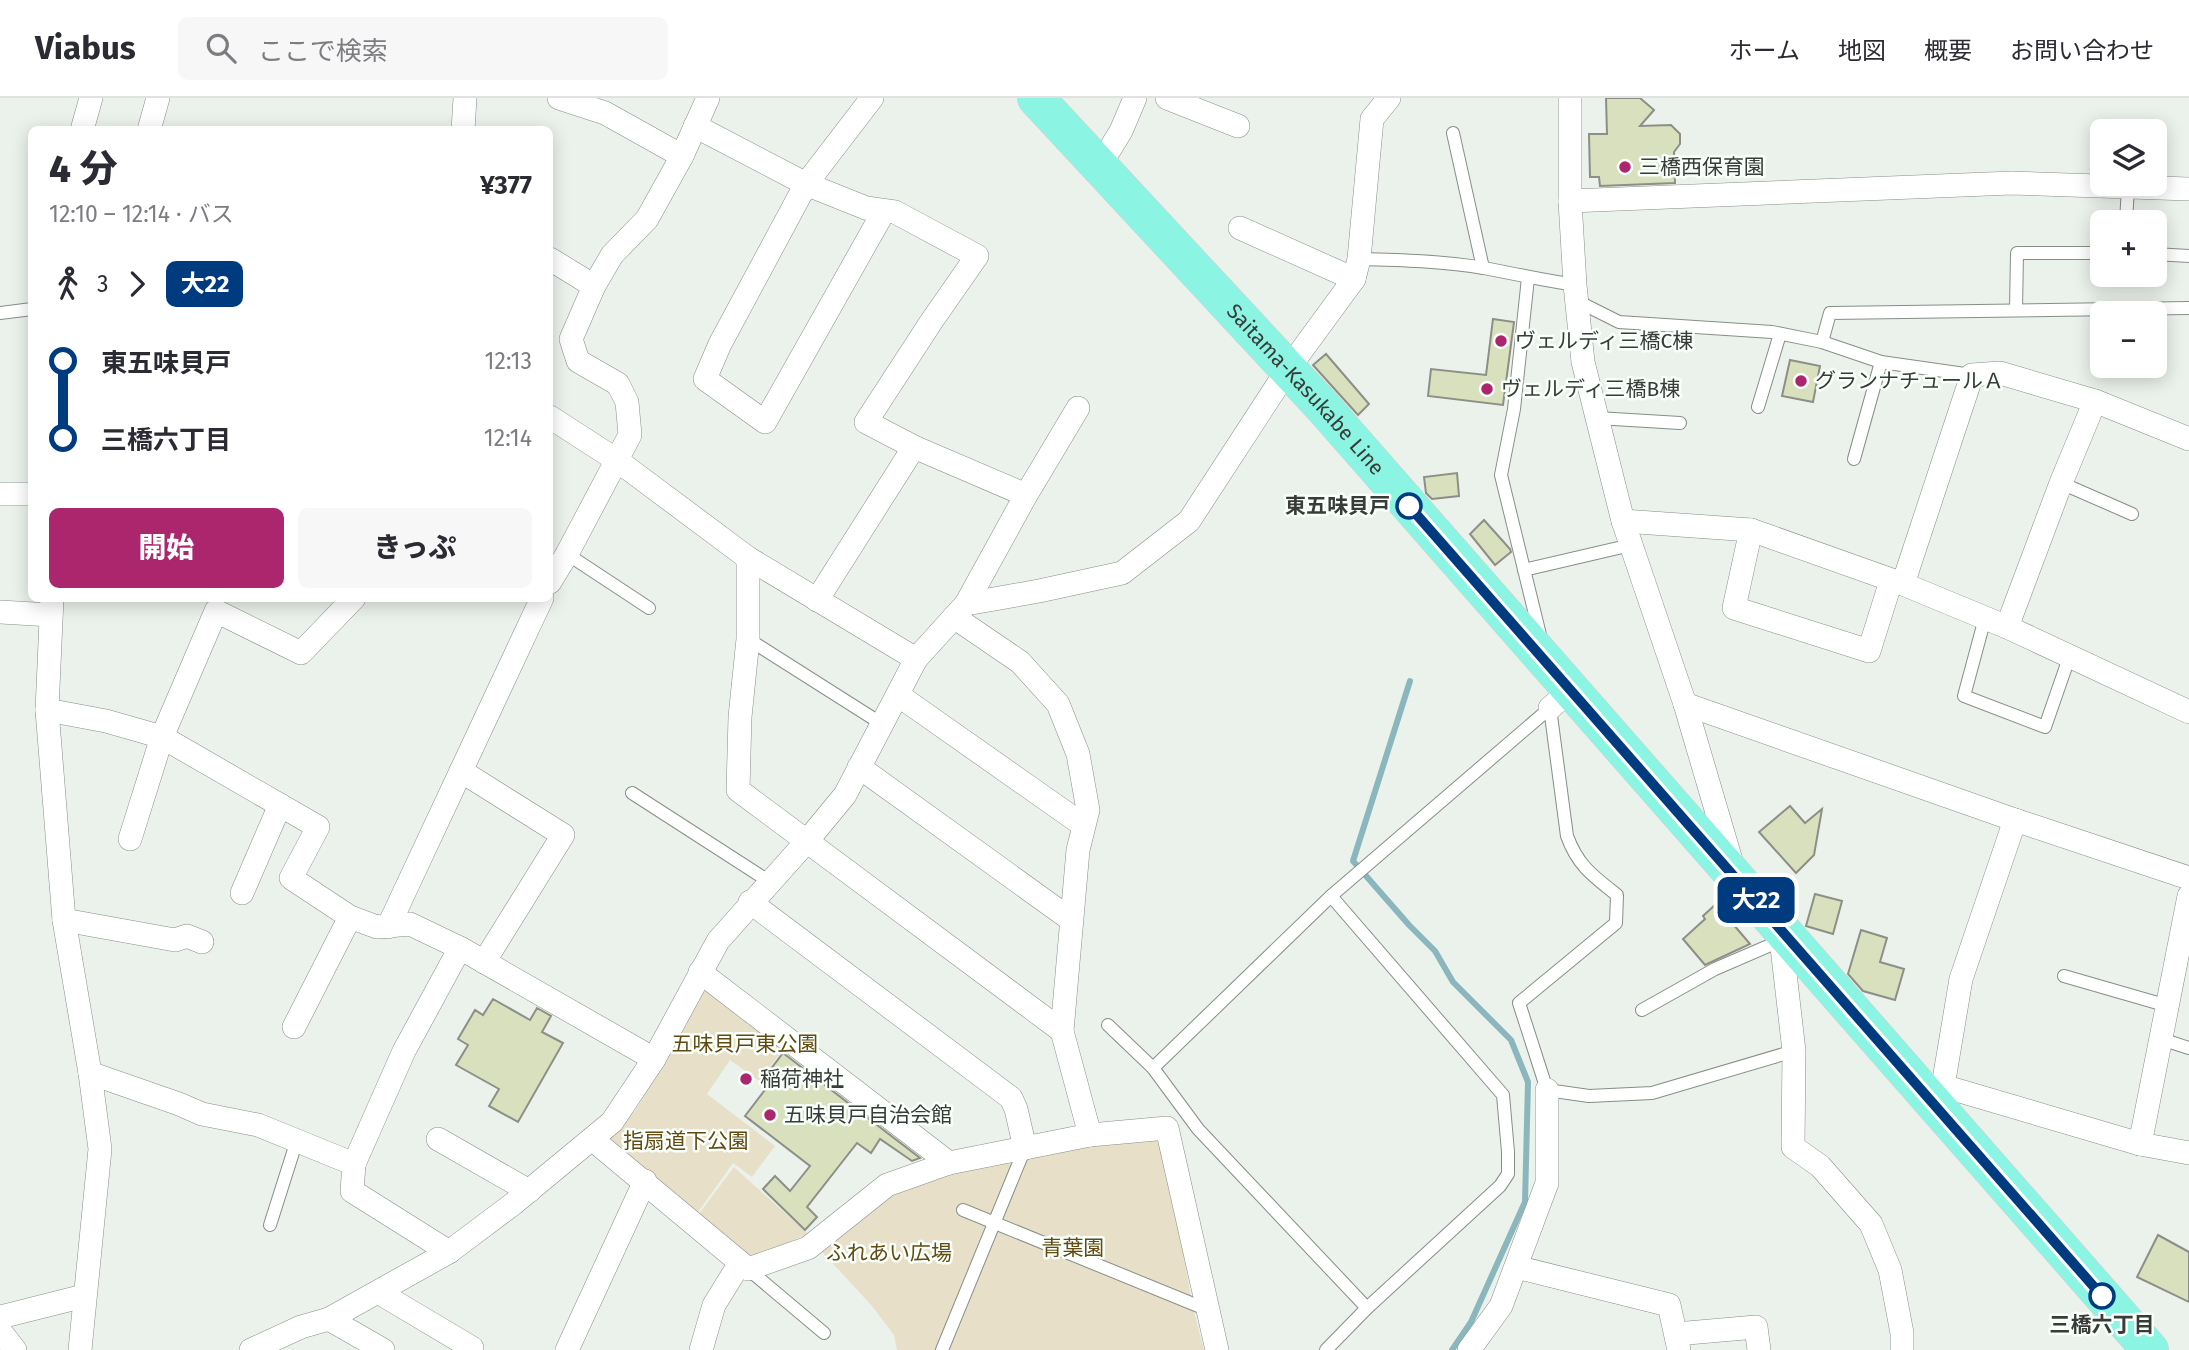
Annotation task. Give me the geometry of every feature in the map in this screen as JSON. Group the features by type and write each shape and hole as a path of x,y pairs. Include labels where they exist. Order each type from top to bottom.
{"main road":[{"name":"Saitama-Kasukabe Line","path":"1036,98 1288,369 1545,662 1560,699 1737,878 1780,935 1935,1092 2150,1350"}],"street":[{"path":"83,126 91,98"},
{"path":"150,126 158,98"},
{"path":"463,126 465,98"},
{"path":"559,98 605,113 682,156"},
{"path":"553,575 630,435 627,402 618,384 578,361 571,339 594,286 612,255 647,219 682,156 708,98"},
{"path":"872,98 806,184 720,344 705,379 765,422 884,211"},
{"path":"1099,167 1121,131 1135,98"},
{"path":"1167,98 1238,126"},
{"path":"960,611 1122,573 1189,522 1356,269 1372,119 1389,98"},
{"path":"1570,98 1570,201 1583,362 1623,522 1685,704 1737,878"},
{"path":"695,126 806,184 866,208 895,212 977,256 866,422 914,447 1026,495"},
{"path":"1570,201 2012,183 2090,186"},
{"path":"2167,188 2189,189"},
{"path":"1240,228 1356,269"},
{"path":"553,261 594,286"},
{"path":"1751,530 1734,608 1869,651 1972,376 2000,373 2095,401 2189,439"},
{"path":"2007,627 2095,401"},
{"path":"251,1350 301,1327 329,1319 449,1252 529,1191 612,1122 654,1059 718,941 845,795 916,659 960,611 1077,408"},
{"path":"553,419 618,461 748,558 916,659"},
{"path":"817,600 914,447"},
{"path":"0,494 28,494"},
{"path":"1623,522 1751,530 1897,582 2007,627 2189,712"},
{"path":"748,558 748,639 740,717 738,790 1062,1031"},
{"path":"130,839 162,737 216,611 302,653 350,602"},
{"path":"388,927 540,602"},
{"path":"0,612 52,607 47,710 64,920 100,1149 79,1350"},
{"path":"960,611 1020,662 1058,704 1078,754 1088,810 1077,850 1062,1031 1090,1135"},
{"path":"898,695 1083,825"},
{"path":"1685,704 2189,878"},
{"path":"47,710 106,721 162,737 318,827 291,878 350,917 377,928 410,925 460,948 654,1059"},
{"path":"859,767 1070,919"},
{"path":"461,771 564,835 485,961"},
{"path":"242,892 280,805"},
{"path":"2015,820 1961,979 1935,1092 2140,1144 2189,1153"},
{"path":"2140,1144 2189,896"},
{"path":"750,902 1011,1098 1025,1148"},
{"path":"294,1027 350,917"},
{"path":"64,920 176,940 187,936 202,942"},
{"path":"1780,935 1794,1051 1793,1147 1820,1166 1871,1224 1890,1270 1902,1333 1902,1350"},
{"path":"449,1252 352,1191 354,1164 404,1051 460,948"},
{"path":"700,972 949,1164"},
{"path":"90,1073 202,1114 258,1125 354,1164"},
{"path":"1469,1350 1501,1306 1547,1183 1547,1090"},
{"path":"701,1350 714,1305 744,1266 808,1248 887,1185 949,1164 1025,1148 1090,1135 1167,1128 1217,1350"},
{"path":"438,1139 529,1191"},
{"path":"592,1139 744,1266"},
{"path":"567,1350 645,1181"},
{"path":"1516,1267 1669,1305 1677,1342 1756,1327 1759,1350"},
{"path":"378,1292 472,1348 470,1350"},
{"path":"0,1317 84,1296"},
{"path":"329,1319 383,1350"},
{"path":"0,1331 15,1350"}],"lane":[{"path":"1454,133 1483,268"},
{"path":"2016,310 2017,253 2090,253"},
{"path":"2167,255 2189,256"},
{"path":"1356,269 1418,260 1483,268 1576,293 1619,322 1780,334 1822,342 1881,362 1972,376"},
{"path":"1528,278 1514,409 1501,475 1545,662"},
{"path":"1822,342 1830,313 2189,308"},
{"path":"0,313 28,310"},
{"path":"1758,407 1780,334"},
{"path":"1854,459 1881,362"},
{"path":"1597,418 1680,423"},
{"path":"2061,483 2132,514"},
{"path":"1524,570 1631,545"},
{"path":"567,554 649,608"},
{"path":"1985,618 1964,696 2045,727 2070,655"},
{"path":"748,639 882,724"},
{"path":"1153,1068 1331,897 1560,699"},
{"path":"1560,699 1567,836 1574,855 1585,870 1617,895 1616,923 1519,1003 1547,1090 1589,1096 1653,1093 1794,1051"},
{"path":"632,793 770,882"},
{"path":"1326,1350 1367,1308 1500,1186 1508,1174 1503,1095 1331,897"},
{"path":"1642,1010 1780,935"},
{"path":"2064,976 2168,1006"},
{"path":"1108,1025 1153,1068 1198,1129 1367,1308"},
{"path":"2161,1039 2189,1048"},
{"path":"270,1225 297,1140"},
{"path":"942,1350 1025,1148"},
{"path":"963,1210 1208,1310"},
{"path":"744,1266 824,1333"}],"green space":[{"name":"指扇道下公園","path":"709,988 785,1047 759,1081 730,1060 707,1094 775,1146 752,1177 733,1163 696,1215 602,1136 635,1111 687,1024 694,1003"},
{"name":"青葉園","path":"1162,1136 1193,1308 1204,1350 897,1350 894,1335 872,1306 813,1242 889,1192 1006,1154"},
{"path":"734,1167 808,1234 750,1258 698,1215"}],"building":[{"path":"1606,98 1640,98 1654,110 1640,126 1671,125 1680,134 1680,144 1674,152 1675,183 1600,186 1599,177 1590,177 1589,134 1607,134"},
{"path":"1493,319 1514,322 1503,405 1428,396 1431,369 1486,375"},
{"path":"1326,354 1369,404 1358,415 1313,365"},
{"name":"グランナチュールＡ","path":"1790,360 1820,366 1813,402 1782,396"},
{"path":"1457,473 1459,496 1432,499 1426,493 1424,477"},
{"path":"1484,520 1511,552 1495,565 1470,534"},
{"path":"1790,806 1805,823 1822,809 1814,855 1796,873 1759,832"},
{"path":"1815,894 1842,901 1833,934 1806,926"},
{"path":"1716,904 1750,944 1705,965 1683,939 1705,919 1703,916"},
{"path":"1861,930 1887,938 1880,962 1904,969 1895,1000 1863,991 1848,974"},
{"path":"493,999 530,1020 537,1008 551,1016 542,1032 563,1043 518,1122 489,1106 499,1089 456,1065 468,1045 458,1039 475,1010 483,1015"},
{"path":"783,1053 920,1158 912,1161 880,1139 871,1153 857,1143 807,1207 817,1217 805,1230 763,1189 775,1176 790,1191 810,1166 745,1116 774,1078 767,1074"},
{"path":"2158,1235 2189,1252 2189,1302 2137,1277"}],"waterway":[{"path":"1410,681 1353,861 1435,951 1453,982 1511,1040 1528,1082 1525,1202 1471,1322 1452,1350"}],"bus line":[{"name":"大22","path":"1409,506 2102,1296"}],"place":[{"name":"三橋西保育園","path":"1625,167"},
{"name":"ヴェルディ三橋C棟","path":"1501,341"},
{"name":"グランナチュールＡ","path":"1801,381"},
{"name":"ヴェルディ三橋B棟","path":"1487,389"},
{"name":"東五味貝戸","path":"1409,506"},
{"name":"稲荷神社","path":"746,1079"},
{"name":"五味貝戸自治会館","path":"770,1115"},
{"name":"三橋六丁目","path":"2102,1296"}],"park label":[{"name":"五味貝戸東公園","path":"745,1044"},
{"name":"ふれあい広場","path":"889,1253"}]}
